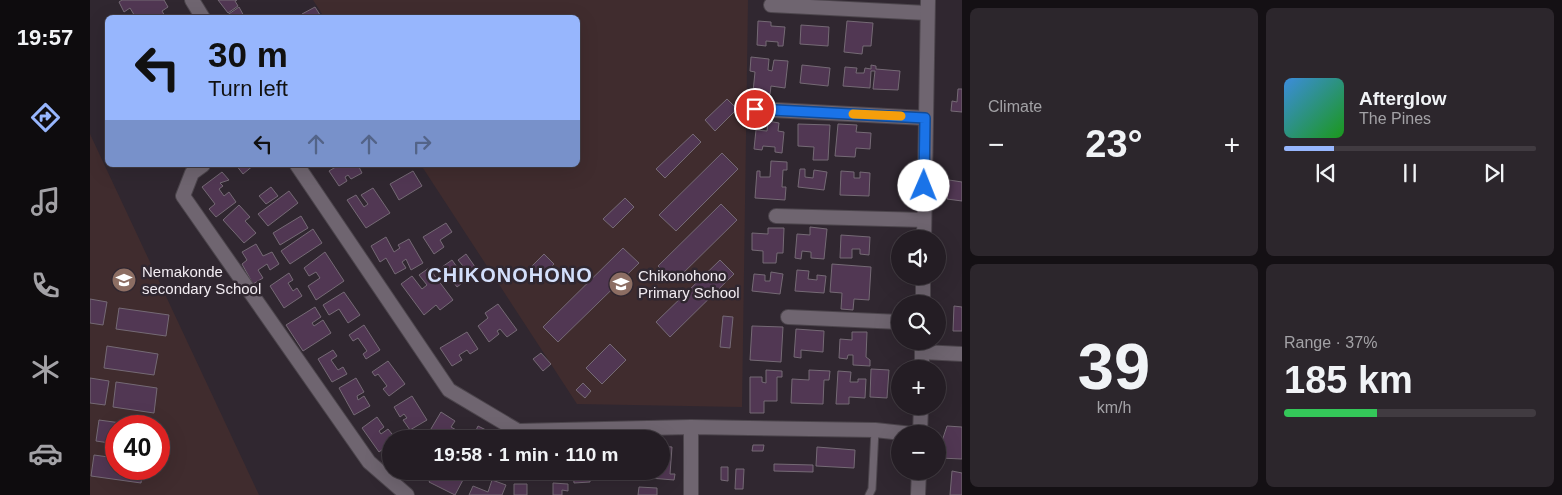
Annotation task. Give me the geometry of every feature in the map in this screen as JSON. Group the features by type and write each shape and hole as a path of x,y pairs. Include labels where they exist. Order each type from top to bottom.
{"street":[{"path":"192,0 201,15"},
{"path":"771,5 927,6 924,230"},
{"path":"755,109 925,118"},
{"path":"200,167 192,173 183,196 369,462 407,495"},
{"path":"298,167 449,390 518,430 691,426 891,432"},
{"path":"776,216 924,220"},
{"path":"788,317 891,322"},
{"path":"939,350 962,354"},
{"path":"691,426 691,495"},
{"path":"918,495 919,480"}],"lane":[{"path":"869,495 872,489 875,430"}],"shaded area":[{"name":"Chikonohono Primary School","path":"313,0 748,0 742,407 577,404 422,167 580,167 580,15 323,15"},
{"name":"Nemakonde secondary School","path":"90,134 259,495 90,495"}],"building":[{"path":"122,0 164,0 168,7 162,11 164,15 134,15 130,8 124,12 119,2"},
{"path":"218,0 237,0 235,1 238,6 228,13"},
{"path":"239,7 243,15 227,15"},
{"path":"315,7 320,15 303,15"},
{"path":"758,21 771,22 771,26 785,27 783,46 778,46 778,42 766,41 766,46 757,45"},
{"path":"847,21 873,23 871,46 863,46 862,54 844,52"},
{"path":"801,25 829,27 828,46 800,44"},
{"path":"751,57 769,59 768,70 772,71 774,60 788,61 785,88 771,86 770,94 753,92 755,72 750,71"},
{"path":"802,65 830,68 828,86 800,83"},
{"path":"871,65 876,66 876,69 900,71 898,90 873,89 875,71 871,71 870,88 843,86 845,67 857,68 856,73 864,73 865,68 871,69"},
{"path":"958,89 962,89 962,112 951,111 952,101 957,102"},
{"path":"727,99 737,109 715,131 705,120"},
{"path":"768,121 779,123 778,131 784,132 782,153 775,152 775,147 763,146 762,150 754,149 756,130 767,131"},
{"path":"798,124 830,125 828,160 813,160 814,147 798,146"},
{"path":"838,124 857,125 856,132 871,133 870,149 856,148 855,157 835,156"},
{"path":"693,134 701,142 665,178 656,169"},
{"path":"722,153 738,169 676,231 659,215"},
{"path":"771,161 787,162 787,170 783,170 782,187 786,187 785,200 755,198 757,171 760,171 760,177 770,177"},
{"path":"238,167 252,167 243,174"},
{"path":"336,167 359,167 362,173 351,179 348,175 345,177 347,181 339,186 329,171"},
{"path":"800,169 805,169 805,177 813,178 814,170 827,172 824,190 798,187"},
{"path":"413,171 422,186 399,200 390,184"},
{"path":"841,171 854,172 854,178 860,178 860,172 870,173 869,196 840,195"},
{"path":"222,172 229,180 220,183 223,186 219,189 224,196 229,192 236,202 216,217 209,209 215,204 202,187"},
{"path":"949,180 962,182 962,201 947,199"},
{"path":"271,187 278,196 266,204 259,196"},
{"path":"373,188 390,213 366,228 347,200 356,195 364,207 368,204 361,195"},
{"path":"289,191 298,203 268,226 258,214"},
{"path":"625,198 634,207 613,228 603,219"},
{"path":"721,204 737,220 674,282 658,266"},
{"path":"239,205 250,217 245,221 256,233 244,243 223,220"},
{"path":"301,216 308,228 280,245 273,233"},
{"path":"446,223 452,232 440,240 444,247 434,254 423,237"},
{"path":"810,227 827,229 824,259 811,258 811,252 802,251 801,259 795,258 797,234 810,235"},
{"path":"768,228 784,228 783,253 777,253 776,263 763,263 763,251 752,250 752,233 768,234"},
{"path":"313,229 322,243 290,264 281,251"},
{"path":"841,235 870,237 869,255 860,254 860,249 852,249 852,258 840,258"},
{"path":"386,237 394,252 400,248 398,245 409,239 423,263 411,270 406,259 402,262 406,268 395,274 386,258 380,262 371,246"},
{"path":"256,244 263,256 272,252 279,264 270,270 267,264 258,270 263,278 253,284 242,264 247,260 242,252"},
{"path":"623,248 639,263 558,342 543,327"},
{"path":"325,252 344,281 316,300 308,286 320,278 316,272 309,276 304,268"},
{"path":"466,254 478,271 457,287 442,267 452,260 459,270 463,266 458,260"},
{"path":"544,254 554,264 541,277 531,267"},
{"path":"720,260 734,274 670,337 656,322"},
{"path":"832,264 871,267 869,300 854,299 853,310 841,309 842,293 830,292"},
{"path":"429,268 453,300 440,310 436,305 424,315 401,284 412,276 422,289 427,285 419,275"},
{"path":"797,270 809,271 808,279 817,280 817,275 826,276 824,293 795,291"},
{"path":"771,272 783,274 780,294 752,291 754,274 765,275 765,281 770,281"},
{"path":"289,273 293,280 288,283 293,291 297,288 302,296 284,308 270,286"},
{"path":"344,292 360,315 348,323 339,309 329,315 323,305"},
{"path":"90,299 107,302 103,325 90,323"},
{"path":"498,304 517,330 507,337 500,329 497,331 499,334 489,342 478,326 488,318 485,313"},
{"path":"954,306 962,307 962,331 953,331"},
{"path":"315,307 321,317 312,323 314,326 323,320 331,333 303,351 286,325"},
{"path":"119,308 169,315 166,336 116,329"},
{"path":"723,316 733,317 730,348 720,347"},
{"path":"364,325 380,350 366,359 363,354 367,351 358,338 353,341 349,335"},
{"path":"752,326 783,327 781,362 750,360"},
{"path":"796,329 824,331 823,352 801,350 801,358 794,357"},
{"path":"467,332 478,349 470,354 467,350 459,355 462,360 452,366 440,348"},
{"path":"852,332 867,332 866,357 870,360 870,366 853,365 853,355 848,355 847,359 839,358 840,339 852,340"},
{"path":"610,344 626,360 602,384 586,368"},
{"path":"107,346 158,354 154,375 104,368"},
{"path":"333,350 337,356 331,360 338,370 343,367 347,374 332,382 318,359"},
{"path":"541,353 551,364 543,371 533,359"},
{"path":"388,361 405,384 389,396 383,389 387,386 378,374 375,376 372,372"},
{"path":"871,369 889,370 887,398 870,397"},
{"path":"766,370 782,371 782,377 777,377 777,401 764,401 764,413 750,413 750,377 762,377 762,382 766,383"},
{"path":"809,370 830,371 829,380 824,380 823,404 791,403 792,379 809,380"},
{"path":"838,371 851,372 850,382 866,379 865,398 849,397 849,404 836,404"},
{"path":"90,378 109,381 105,405 90,403"},
{"path":"356,378 364,392 357,396 358,400 364,396 370,406 354,415 339,388"},
{"path":"116,382 157,388 154,413 113,407"},
{"path":"583,383 591,391 585,398 576,390"},
{"path":"412,396 427,420 410,430 403,420 407,418 404,414 400,417 394,407"},
{"path":"441,412 455,421 451,427 456,430 430,430"},
{"path":"377,417 384,427 379,431 382,433 382,450 379,452 362,428"},
{"path":"99,420 105,421 105,442 96,441"},
{"path":"478,426 486,430 476,430"},
{"path":"947,426 962,427 962,459 946,458"},
{"path":"753,445 764,445 763,451 752,451"},
{"path":"670,447 672,447 670,474"},
{"path":"817,447 855,450 854,468 816,466"},
{"path":"94,455 105,456 105,478 91,476"},
{"path":"774,464 813,465 813,472 774,471"},
{"path":"721,467 728,467 728,481 721,480"},
{"path":"736,469 744,469 743,489 735,489"},
{"path":"952,471 962,473 962,495 950,495"},
{"path":"670,474 675,474 674,480 670,480"},
{"path":"120,480 141,480 141,483"},
{"path":"430,480 463,480 455,495 429,482"},
{"path":"492,480 506,485 502,495 469,495 473,486 488,492"},
{"path":"574,480 590,480 590,482 574,483"},
{"path":"553,483 568,484 568,491 562,490 562,495 553,495"},
{"path":"514,484 527,484 527,495 514,495"},
{"path":"639,487 657,488 657,495 638,495"}],"slow traffic":[{"path":"853,114 901,116"}],"place":[{"name":"Nemakonde secondary School","path":"124,280"},
{"name":"Chikonohono Primary School","path":"621,284"}],"district":[{"name":"CHIKONOHONO","path":"510,275"}],"route":[{"path":"755,109 925,118 924,186"}]}
